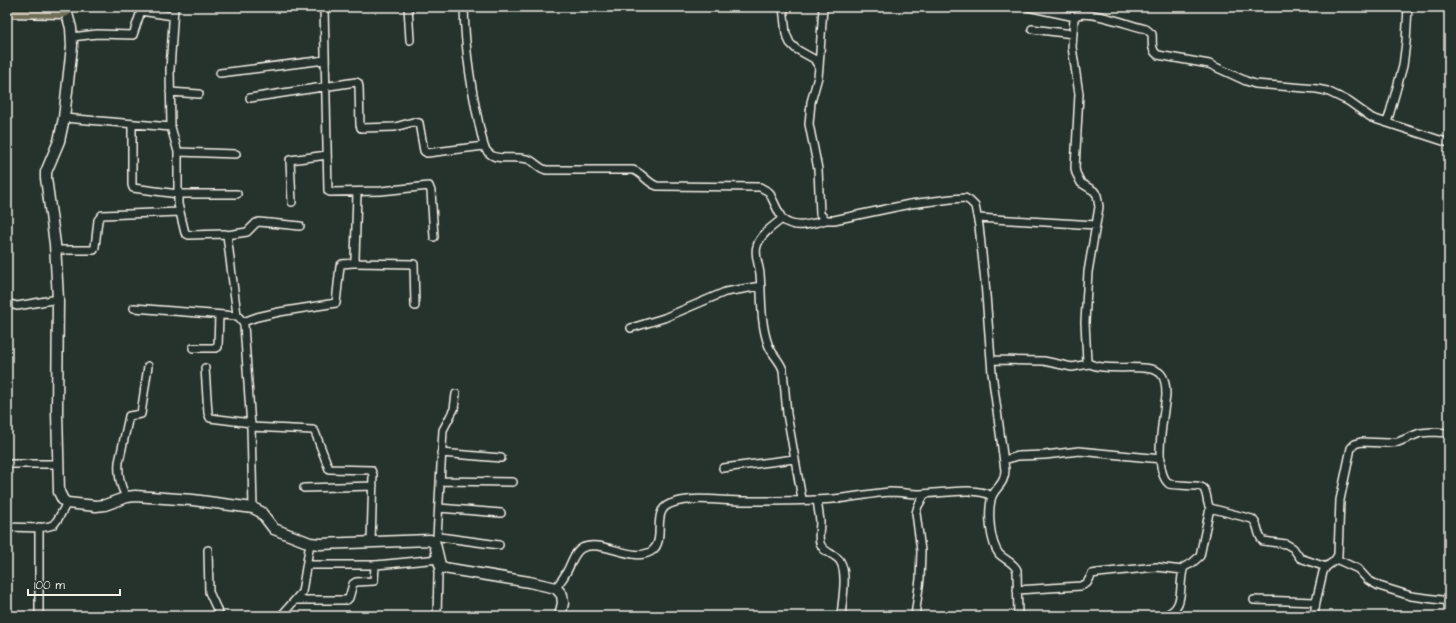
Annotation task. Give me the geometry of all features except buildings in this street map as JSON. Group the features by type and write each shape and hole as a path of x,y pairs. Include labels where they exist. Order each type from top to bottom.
{"main road":[{"path":"7,11 55,13 67,8"}],"street":[{"path":"174,7 170,92 171,127 178,152 178,194 180,212 185,233 188,235 227,235 247,232 259,222 300,226"},
{"path":"324,7 328,191 357,192 429,186 431,191 434,237"},
{"path":"408,7 410,40"},
{"path":"464,7 468,64 484,146 486,151 492,156 529,160 540,168 546,170 626,169 639,171 649,182 657,186 760,187 765,189 772,196 782,219 790,224 798,225 834,220 910,204 965,198 975,206 978,218 988,307 991,360 1005,470 1004,481 992,496 990,520 993,542 999,553 1008,562 1015,566 1018,574 1018,616"},
{"path":"783,7 786,34 790,43 796,49 814,59 819,67"},
{"path":"823,7 818,77 811,102 809,124 818,169 820,211 823,218 826,220"},
{"path":"1028,7 1075,18 1081,14 1100,17 1146,29 1152,34 1153,49 1158,55 1209,64 1246,82 1255,84 1327,91 1348,101 1372,118 1419,134 1449,142"},
{"path":"1387,123 1403,66 1407,35 1408,7"},
{"path":"67,8 72,37 64,118 59,141 46,172 55,250 58,299 58,464 59,492 62,500 67,503 100,506 127,497 135,496 193,500 253,508 259,511 274,529 310,543 320,544 436,540 500,545"},
{"path":"72,37 99,34 134,35 141,11 173,16"},
{"path":"1075,18 1072,47 1079,94 1075,168 1076,174 1081,183 1094,191 1097,195 1099,207 1088,272 1084,322 1086,359 1089,364"},
{"path":"1032,29 1073,34"},
{"path":"220,73 325,60"},
{"path":"250,98 354,82 358,83 361,128 395,127 413,122 419,123 424,151 427,153 484,146"},
{"path":"170,92 199,94"},
{"path":"64,118 171,127"},
{"path":"132,124 133,188 178,194 237,194"},
{"path":"178,152 236,154"},
{"path":"292,202 290,160 327,155"},
{"path":"354,263 357,192"},
{"path":"55,250 94,250 98,220 102,215 180,212"},
{"path":"978,218 1096,226"},
{"path":"782,219 760,240 757,245 756,257 761,286 764,326 768,345 771,352 782,366 783,370 787,414 802,499"},
{"path":"227,235 237,316 244,325 251,425 253,508"},
{"path":"243,322 279,312 334,304 336,302 340,266 342,264 414,264 415,306"},
{"path":"631,328 664,318 725,292 761,286"},
{"path":"7,303 17,306 58,299"},
{"path":"134,308 237,316"},
{"path":"193,348 216,348 218,346 219,315"},
{"path":"991,360 1039,361 1072,367 1089,364 1096,366 1151,369 1160,372 1166,387 1162,424 1161,458 1162,471 1166,482 1174,486 1196,486 1203,488 1210,508 1200,556 1182,570 1180,600 1169,614 1163,616"},
{"path":"127,497 122,487 119,462 129,416 141,414 148,366"},
{"path":"205,368 208,413 210,418 251,425 313,430 330,469 371,470 373,475 371,542"},
{"path":"456,394 453,411 443,430 439,508 435,544 440,562 444,568 556,588 562,595 563,603 560,616"},
{"path":"1314,616 1322,577 1326,567 1336,559 1338,555 1340,500 1350,448 1361,442 1398,442 1426,432 1449,434"},
{"path":"1004,460 1018,456 1046,455 1079,451 1161,458"},
{"path":"441,453 501,458"},
{"path":"723,468 794,458"},
{"path":"7,464 58,464"},
{"path":"440,481 513,482"},
{"path":"304,488 373,486"},
{"path":"556,588 565,576 576,555 583,548 597,546 623,553 636,554 648,553 652,551 657,543 662,510 668,504 697,500 731,502 802,499 817,500 892,492 925,494 976,492 987,493 992,496"},
{"path":"915,616 920,579 921,551 916,513 925,494"},
{"path":"817,500 820,521 819,539 821,546 823,550 840,561 842,567 844,582 841,616"},
{"path":"7,527 39,527 53,524 67,503"},
{"path":"439,508 501,512"},
{"path":"1210,508 1252,519 1258,525 1258,534 1261,540 1286,544 1293,548 1300,558 1326,567"},
{"path":"39,527 39,615"},
{"path":"281,616 296,600 302,590 310,543"},
{"path":"208,550 211,598 220,616"},
{"path":"1336,559 1358,568 1368,580 1379,586 1411,596 1449,601"},
{"path":"307,565 375,565 440,562"},
{"path":"436,616 440,562"},
{"path":"296,600 347,600 354,583 374,581 375,565"},
{"path":"1017,590 1081,586 1087,583 1092,574 1098,573 1156,567 1182,570"},
{"path":"1254,600 1316,602"}]}
